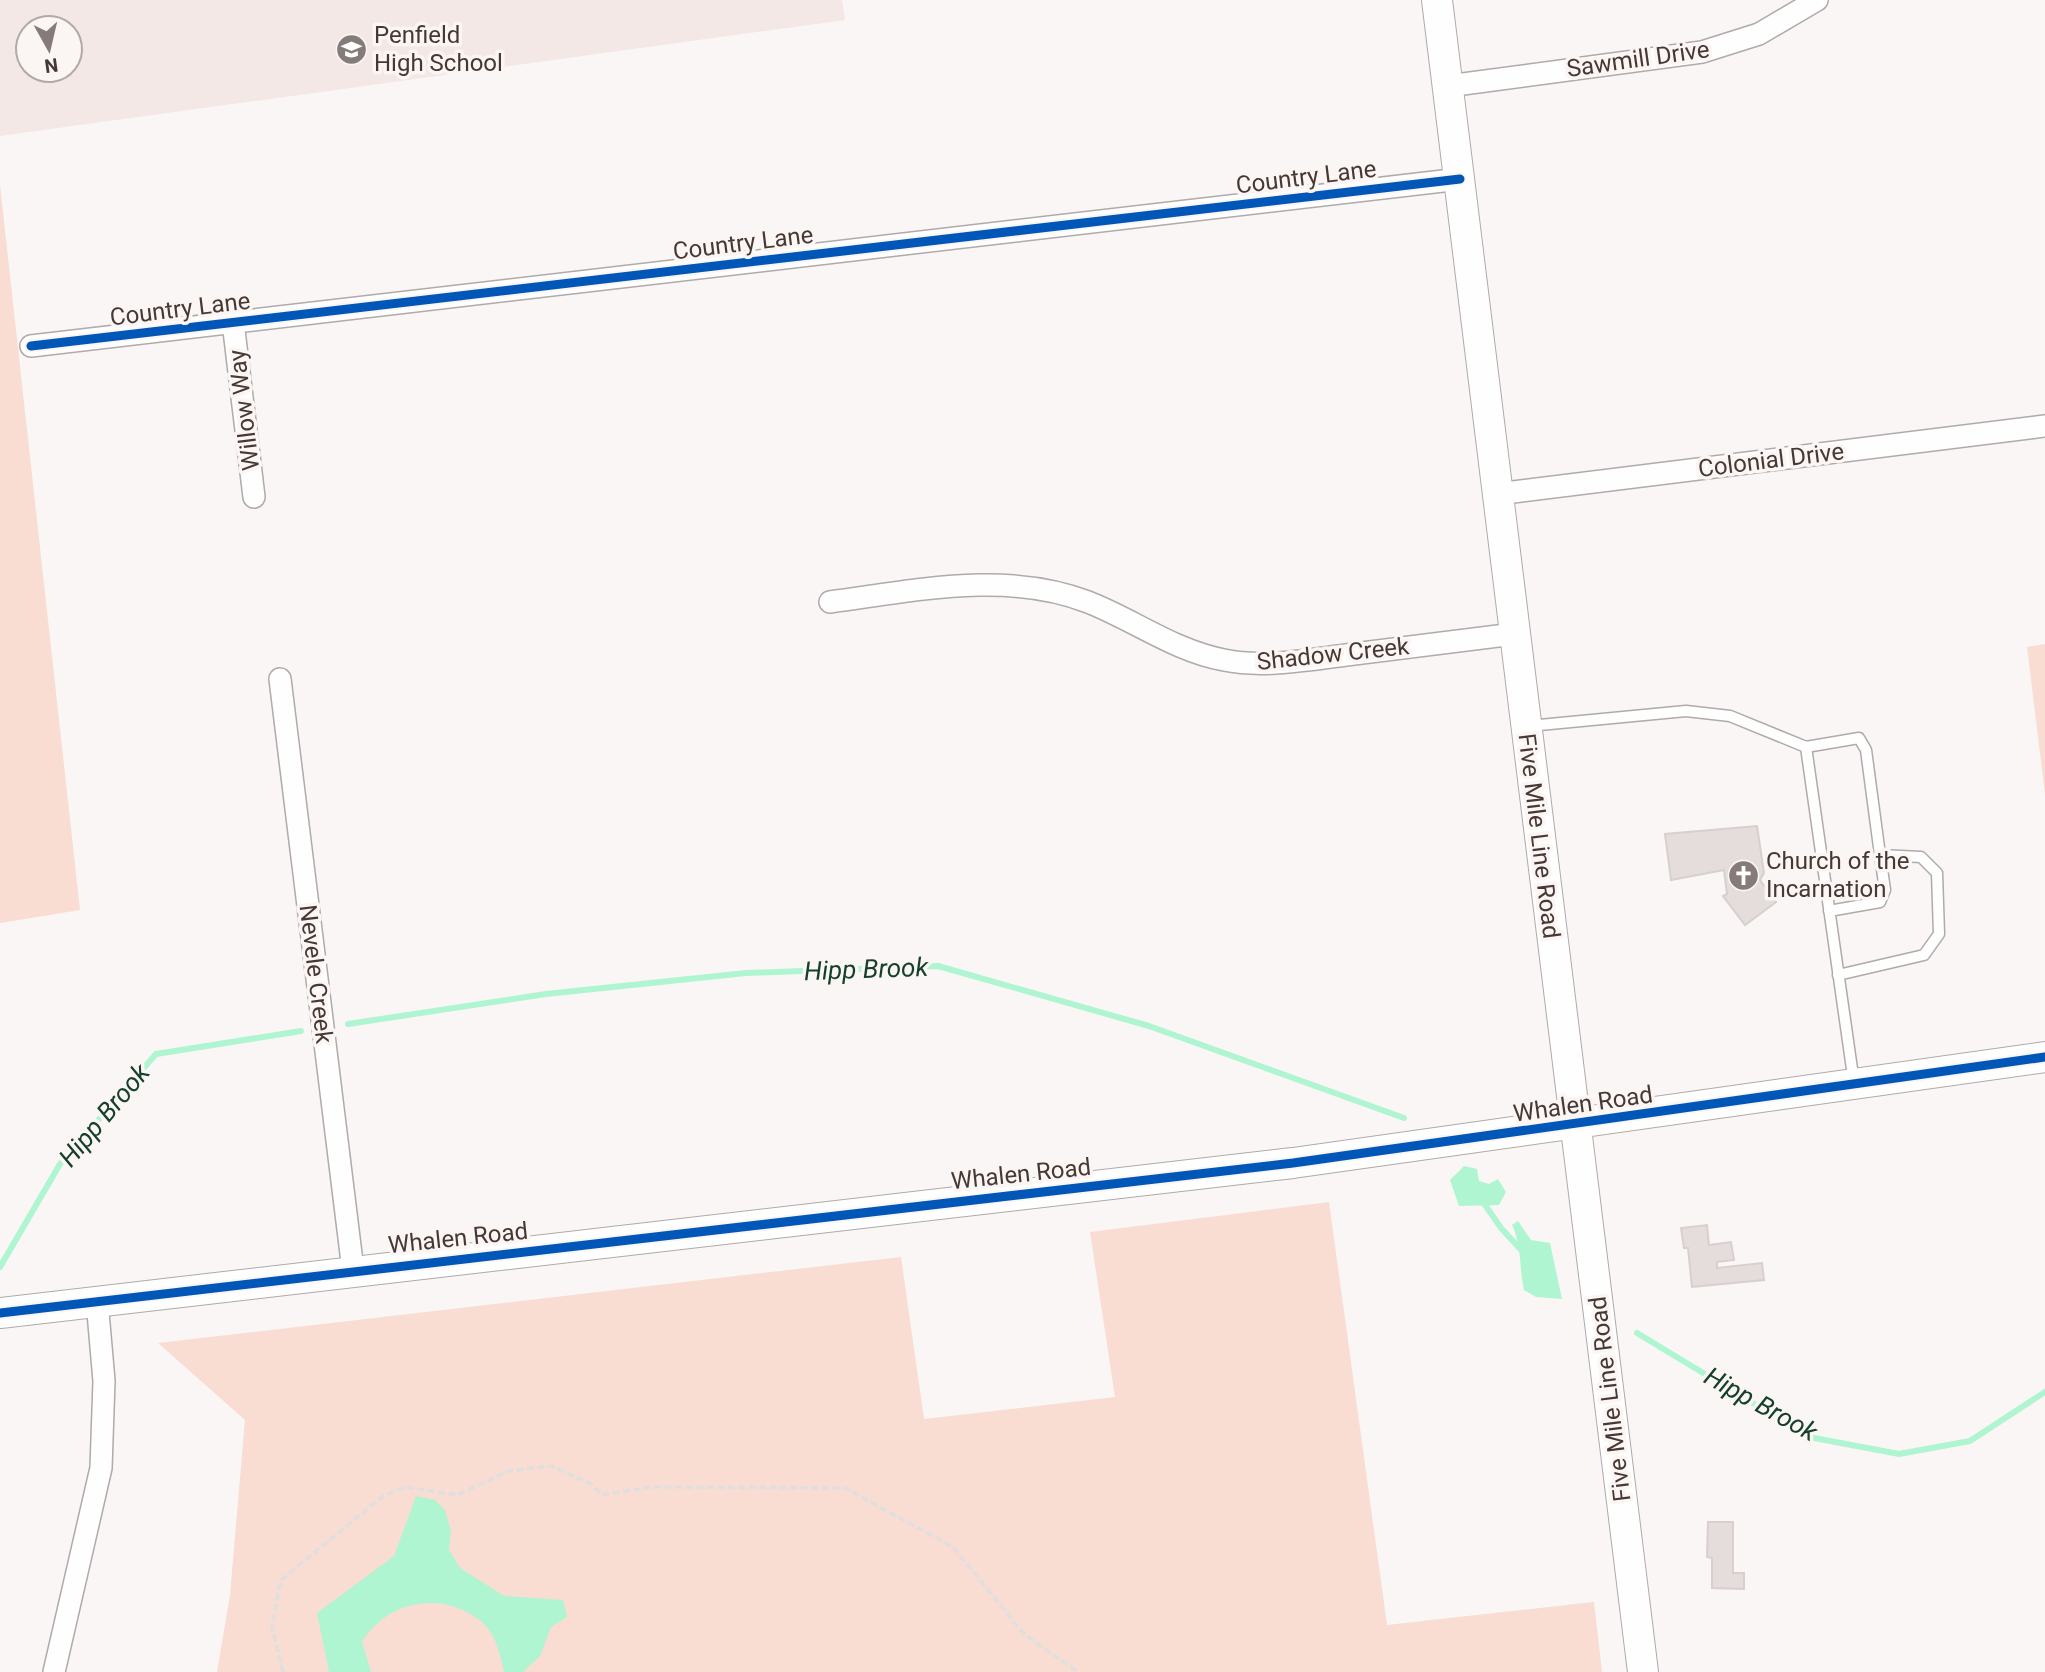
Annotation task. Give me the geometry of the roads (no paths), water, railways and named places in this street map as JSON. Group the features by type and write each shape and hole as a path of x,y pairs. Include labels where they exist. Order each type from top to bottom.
{"street":[{"name":"Five Mile Line Road","path":"1437,0 1643,1672"},
{"name":"Sawmill Drive","path":"1448,86 1702,52 1759,34 1817,0"},
{"name":"Country Lane","path":"31,346 1460,179"},
{"name":"Willow Way","path":"233,322 254,497"},
{"name":"Colonial Drive","path":"1497,494 2045,426"},
{"name":"Shadow Creek","path":"830,602 951,586 999,585 1043,591 1085,601 1199,654 1255,663 1293,661 1514,634"},
{"name":"Nevele Creek","path":"280,679 353,1270"},
{"name":"Whalen Road","path":"0,1313 1293,1163 2045,1057"},
{"path":"54,1672 101,1468 104,1381 97,1301"}],"lane":[{"path":"1525,727 1686,712 1730,716 1806,747 1859,738 1866,750 1885,890 1880,902 1829,911"},
{"path":"1806,747 1854,1083"},
{"path":"1838,975 1924,955 1939,934 1937,873 1921,857 1880,855"}],"waterway":[{"name":"Hipp Brook","path":"348,1024 546,994 746,973 938,966 1149,1026 1404,1118"},
{"name":"Hipp Brook","path":"0,1267 60,1164 156,1054 301,1031"},
{"name":"Hipp Brook","path":"1481,1199 1501,1228 1524,1253"},
{"name":"Hipp Brook","path":"1637,1333 1809,1437 1899,1454 1970,1441 2045,1392"}],"place":[{"name":"Penfield High School","path":"351,49"},
{"name":"Church of the Incarnation","path":"1743,875"}]}
